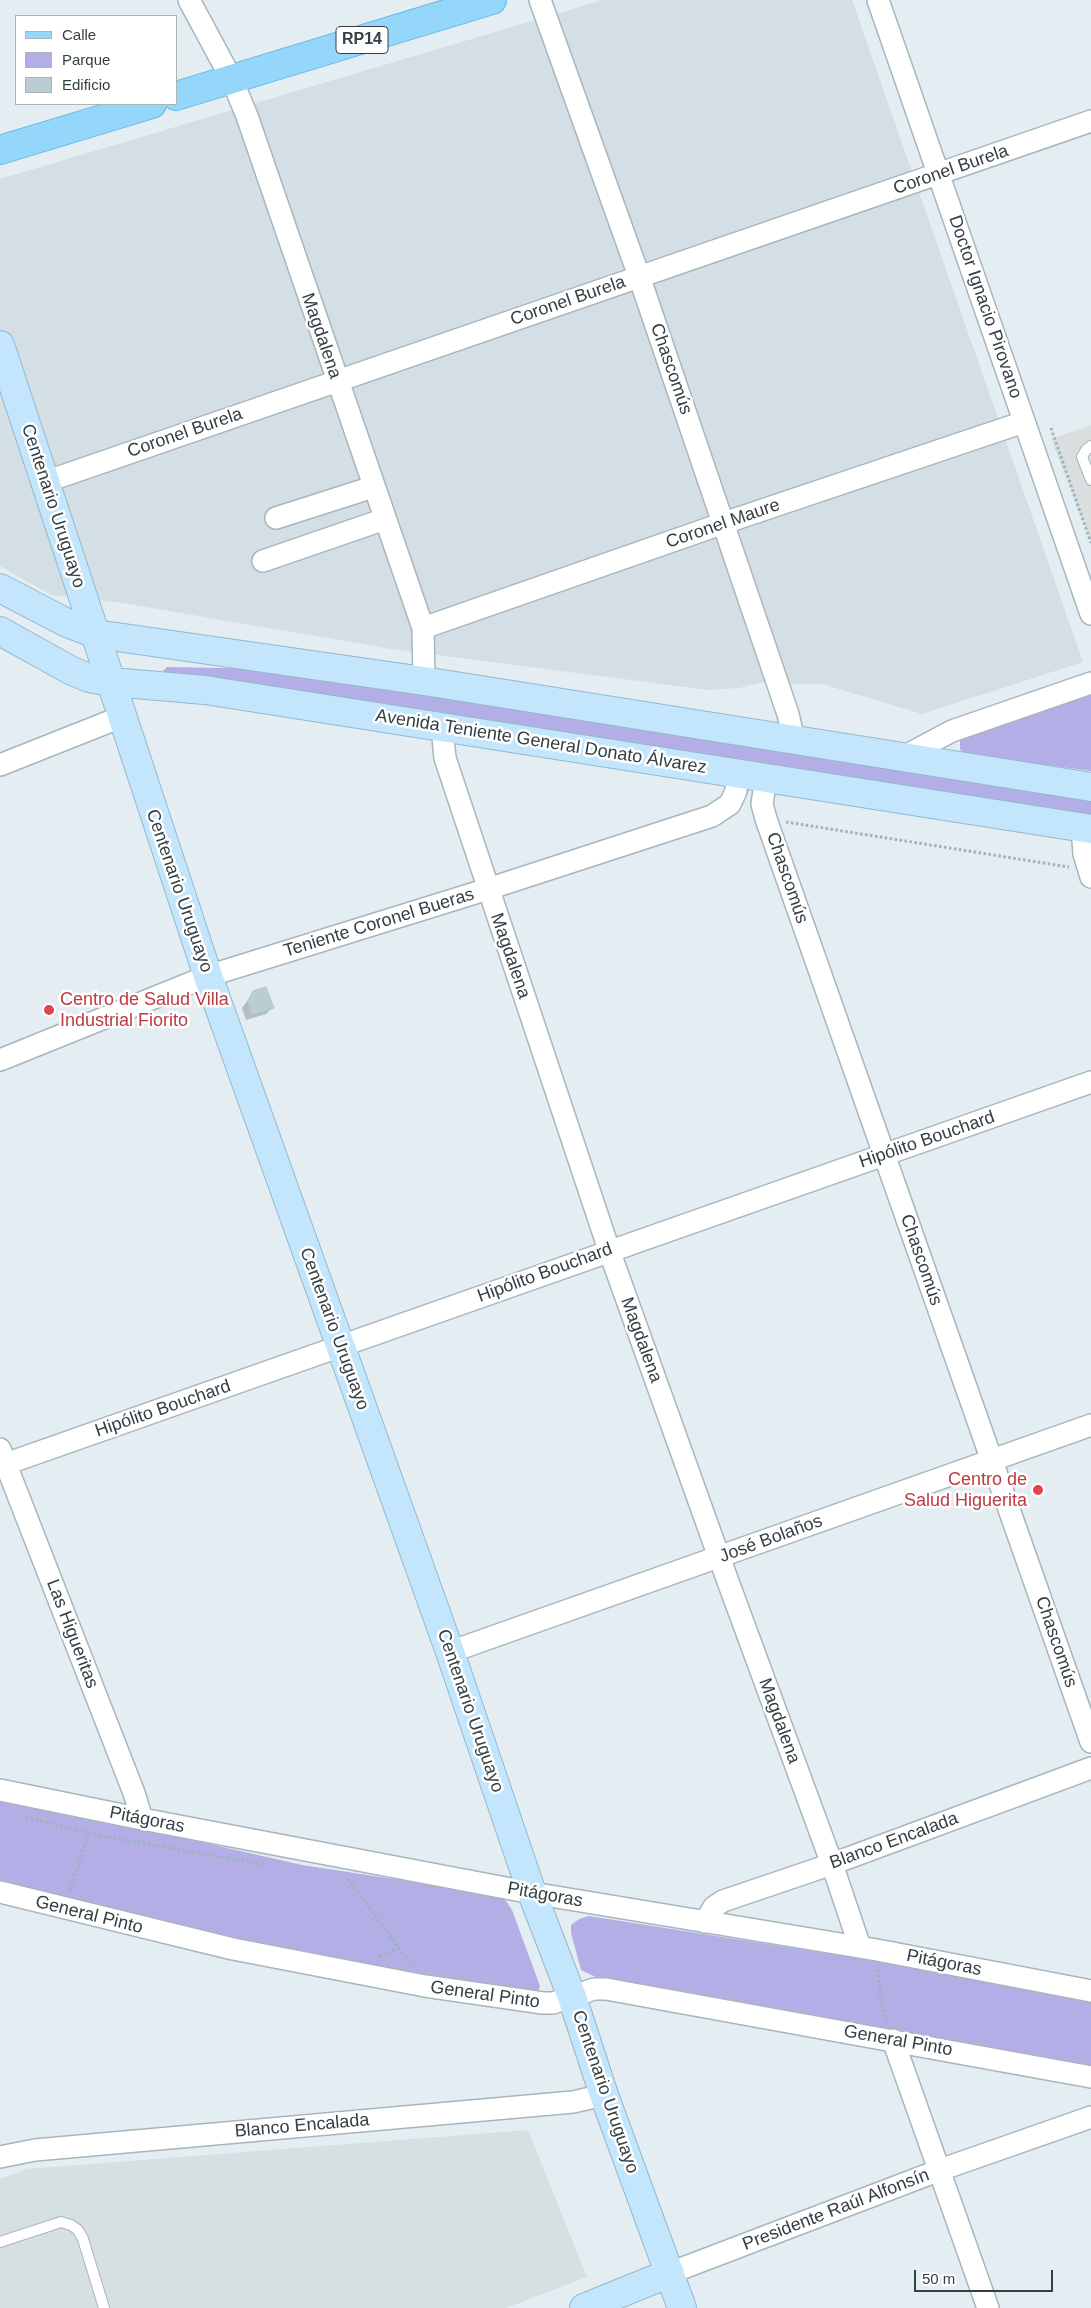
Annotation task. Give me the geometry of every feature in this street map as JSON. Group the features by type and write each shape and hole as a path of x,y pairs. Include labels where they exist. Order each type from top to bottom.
{"main road":[{"name":"RP14","path":"178,95 492,0"},
{"path":"0,150 149,105"},
{"name":"Centenario Uruguayo","path":"0,345 96,634 121,717 208,976 450,1652 532,1893 572,1997 604,2095 682,2308"},
{"path":"0,588 67,624 96,634 424,681 1091,787"},
{"name":"Avenida Teniente General Donato Álvarez","path":"0,631 72,671 89,678 111,682 205,690 1086,829"},
{"name":"Presidente Raúl Alfonsín","path":"584,2308 670,2273"}],"street":[{"name":"Magdalena","path":"189,0 232,80 246,116 422,628 424,681"},
{"name":"Chascomús","path":"540,0 639,276 724,523 794,740"},
{"name":"Doctor Ignacio Pirovano","path":"878,0 1091,614"},
{"name":"Coronel Burela","path":"45,482 336,380 1091,122"},
{"name":"Coronel Maure","path":"422,628 724,523 1024,422"},
{"path":"276,518 373,487"},
{"path":"263,560 384,519"},
{"path":"905,756 952,731 1091,683"},
{"path":"0,764 121,717"},
{"name":"Magdalena","path":"442,727 445,758 610,1250 719,1557 832,1864 868,1948"},
{"path":"737,773 736,791 730,804 764,813"},
{"name":"Chascomús","path":"766,777 764,813 1091,1742"},
{"name":"Teniente Coronel Bueras","path":"0,1060 208,976 488,889 712,816 730,804"},
{"path":"1086,829 1084,854 1090,874"},
{"name":"Hipólito Bouchard","path":"2,1460 340,1346 1091,1082"},
{"name":"José Bolaños","path":"450,1652 1091,1425"},
{"name":"Las Higueritas","path":"2,1460 134,1793 142,1819"},
{"name":"Blanco Encalada","path":"704,1922 714,1907 723,1901 832,1864 1091,1768"},
{"name":"Pitágoras","path":"0,1790 532,1893 868,1948 1091,1991"},
{"name":"General Pinto","path":"0,1892 233,1949 425,1986 543,2004 553,2003 594,1989 606,1989 1091,2077"},
{"path":"893,2040 988,2308"},
{"name":"Blanco Encalada","path":"0,2156 35,2150 573,2102 604,2095"},
{"name":"Presidente Raúl Alfonsín","path":"670,2273 940,2170 1091,2117"}],"lane":[{"path":"1091,446 1082,457 1091,480"},
{"path":"0,2242 61,2222 71,2225 78,2230 83,2239 104,2308"}],"path":[{"path":"1051,428 1091,543"},
{"path":"764,813 1090,874"},
{"path":"18,1815 89,1833 272,1866"},
{"path":"70,1893 89,1833"},
{"path":"340,1878 350,1879 415,1970"},
{"path":"868,1948 893,2040"}],"shaded area":[{"path":"603,0 852,0 1083,662 922,714 822,684 760,683 739,688 708,690 391,649 123,603 51,595 0,566 0,179"},
{"path":"1091,425 1091,542 1051,439"},
{"path":"528,2130 587,2277 506,2308 0,2308 0,2179 27,2169"}],"green space":[{"path":"167,667 275,669 1091,799 1091,819 166,673 163,671"},
{"path":"1091,693 1091,771 965,754 960,749 960,739"},
{"path":"0,1801 170,1835 302,1865 499,1895 512,1910 540,1986 538,1992 531,1993 310,1957 0,1883"},
{"path":"589,1916 888,1963 1091,2002 1091,2067 598,1978 581,1970 571,1933 571,1925 579,1919"}],"building":[{"path":"266,987 274,1008 252,1015 248,1001 253,991"}],"place":[{"name":"Centro de Salud Villa Industrial Fiorito","path":"49,1010"},
{"name":"Centro de Salud Higuerita","path":"1038,1490"}]}
